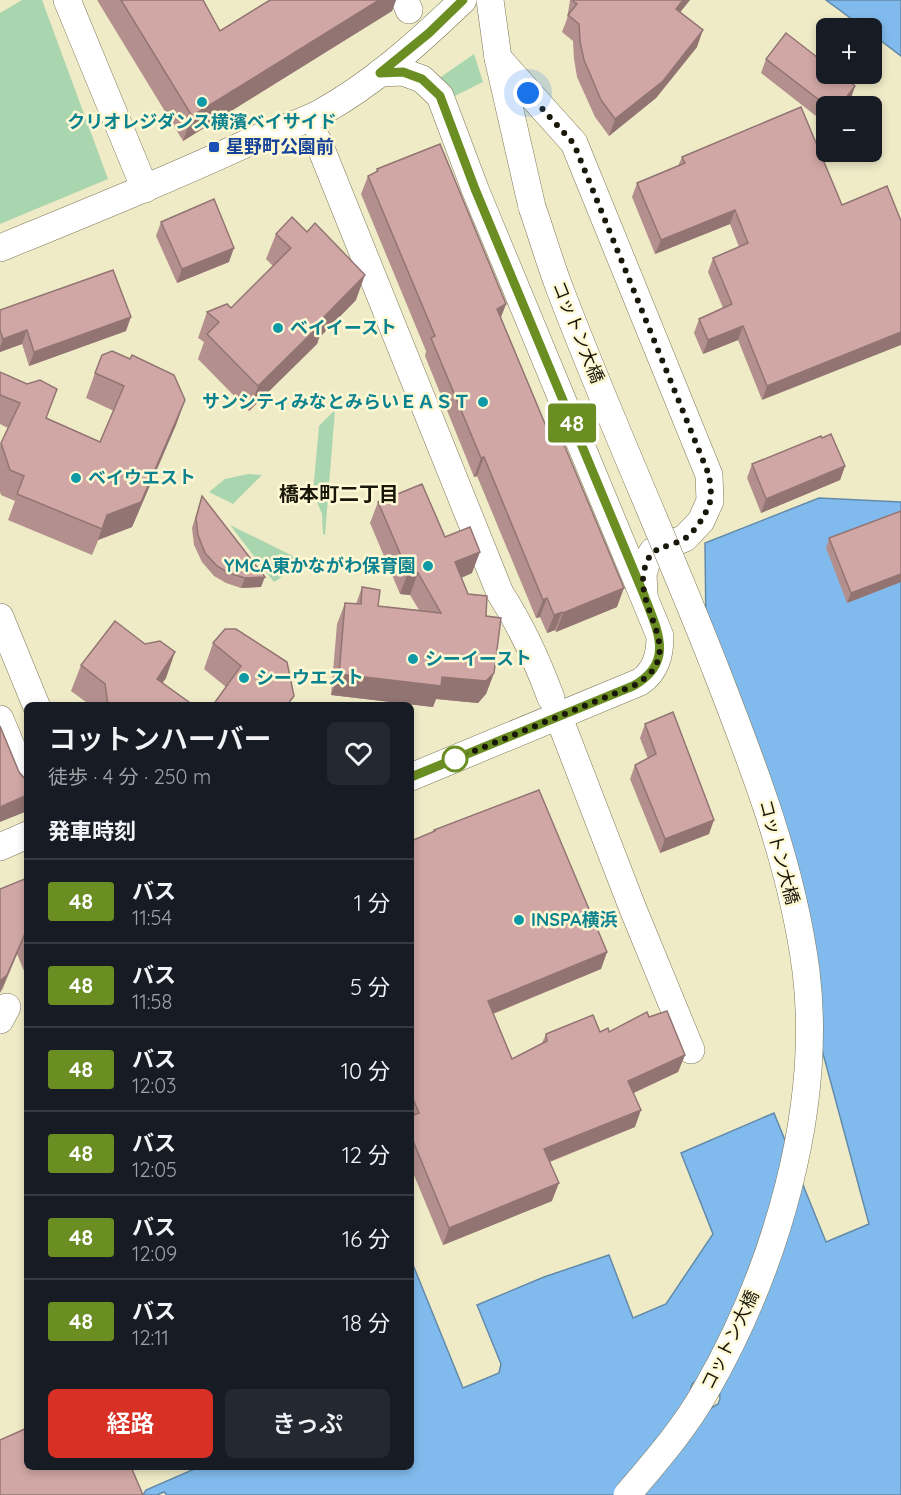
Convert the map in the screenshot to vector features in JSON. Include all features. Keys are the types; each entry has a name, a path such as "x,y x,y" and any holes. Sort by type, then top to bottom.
{"street":[{"path":"67,0 145,189"},
{"path":"0,248 145,189 279,128 319,114 380,73 429,33 463,0"},
{"name":"コットン大橋","path":"490,0 498,58 532,207 561,291 700,629 753,766 781,851 800,933 806,975 809,1036 806,1092 795,1155 779,1224 753,1296 730,1347 705,1393 663,1453 627,1495"},
{"path":"498,58 574,144 709,475 710,501 701,521 685,538 653,551 646,561 643,574 644,595"},
{"path":"380,73 403,72 422,79 440,96 475,189 660,636 657,662 643,680 414,776"},
{"path":"318,141 500,593 520,624 534,652 551,698"},
{"path":"616,529 653,551"},
{"path":"0,617 35,702"},
{"path":"0,719 24,777"},
{"path":"563,728 633,909 692,1050"},
{"path":"0,847 24,836"}],"green space":[{"path":"22,0 42,0 108,179 0,224 0,13"},
{"path":"474,54 483,82 451,98 438,79"},
{"path":"335,410 325,535 323,534 322,514 313,492 319,426"},
{"path":"248,474 262,475 233,504 209,492 225,479"},
{"path":"230,525 299,559 288,573 274,582"}],"water":[{"path":"826,0 901,0 901,56 882,42 882,18 850,18"},
{"path":"819,498 901,502 901,1495 167,1495 164,1492 157,1495 143,1495 146,1490 192,1470 414,1470 414,1267 463,1388 499,1373 501,1364 477,1305 544,1277 609,1255 633,1318 666,1304 713,1234 681,1153 774,1113 826,1242 869,1224 749,779 706,630 705,543","holes":["696,1381 719,1386 718,1404 708,1410 689,1396 692,1384"]}],"building":[{"name":"クリオレジダンス横濱ベイサイド","path":"121,0 203,0 220,31 270,0 379,0 192,116"},
{"path":"573,0 683,0 676,9 703,30 663,81 615,119 601,100 584,60 579,24 568,15 577,4"},
{"path":"786,33 816,56 816,84 852,84 855,86 847,96 816,98 766,59"},
{"path":"801,107 816,143 816,162 824,162 842,205 887,186 901,221 901,332 767,386 743,326 708,340 699,319 732,304 713,258 748,243 735,210 661,240 637,183 685,163 682,157"},
{"name":"サンシティみなとみらいＥＡＳＴ","path":"440,144 506,304 497,309 548,431 558,430 624,588 563,613 554,615 547,598 543,600 484,457 481,458 431,338 435,336 368,176 378,171 377,169"},
{"path":"214,199 234,248 182,269 161,222"},
{"name":"ベイイースト","path":"292,217 307,232 315,223 365,275 324,317 326,319 258,386 207,334 219,322 207,312 227,304 231,308 291,248 276,234"},
{"path":"113,270 131,317 34,352 27,330 3,339 0,330 0,310"},
{"name":"ベイウエスト","path":"112,351 130,359 132,355 174,375 185,400 141,502 107,515 102,529 17,494 24,476 10,470 1,443 20,403 0,395 0,372 27,384 40,380 57,389 46,418 100,442 124,386 95,373 102,355"},
{"path":"831,434 845,466 766,499 752,464"},
{"path":"422,484 445,537 470,527 480,552 455,562 468,594 487,596 486,616 501,618 494,673 486,681 442,677 441,686 339,674 345,603 361,604 362,587 380,590 378,606 441,613 418,573 408,572 378,502"},
{"path":"202,496 265,577 245,578 229,573 217,566 205,553 198,535 196,518"},
{"path":"901,511 901,574 851,593 829,538"},
{"path":"115,621 145,644 160,641 175,652 157,679 189,702 108,702 105,684 81,665"},
{"path":"225,629 236,629 287,662 294,696 289,702 215,702 241,666 213,643"},
{"path":"673,712 714,820 665,839 635,765 656,754 645,724"},
{"path":"0,726 19,772 24,778 24,796 0,807"},
{"path":"539,790 607,952 488,1001 512,1059 547,1041 546,1034 593,1015 600,1032 608,1028 609,1032 647,1012 649,1017 667,1011 685,1055 628,1081 641,1110 544,1149 559,1183 449,1228 414,1143 414,1115 419,1113 414,1101 414,840"},
{"path":"24,879 24,936 7,975 0,981 0,889"},
{"path":"24,1429 24,1470 132,1470 143,1495 0,1495 0,1440"}],"bus line":[{"name":"48","path":"414,776 633,686 651,671 657,662 660,650 660,636 644,595 475,189 440,96 422,79 403,72 380,73 429,33 463,0"}],"place":[{"name":"クリオレジダンス横濱ベイサイド","path":"202,102"},
{"name":"星野町公園前","path":"214,147"},
{"name":"ベイイースト","path":"278,328"},
{"name":"サンシティみなとみらいＥＡＳＴ","path":"483,402"},
{"name":"ベイウエスト","path":"76,478"},
{"name":"YMCA東かながわ保育園","path":"428,566"},
{"name":"シーイースト","path":"413,659"},
{"name":"シーウエスト","path":"244,678"},
{"name":"INSPA横浜","path":"519,920"}],"district":[{"name":"橋本町二丁目","path":"339,494"}],"route":[{"path":"455,759 633,686 648,676 657,662 660,636 644,595 643,574 646,561 653,551 685,538 701,521 710,501 709,475 574,144 528,93"}]}
